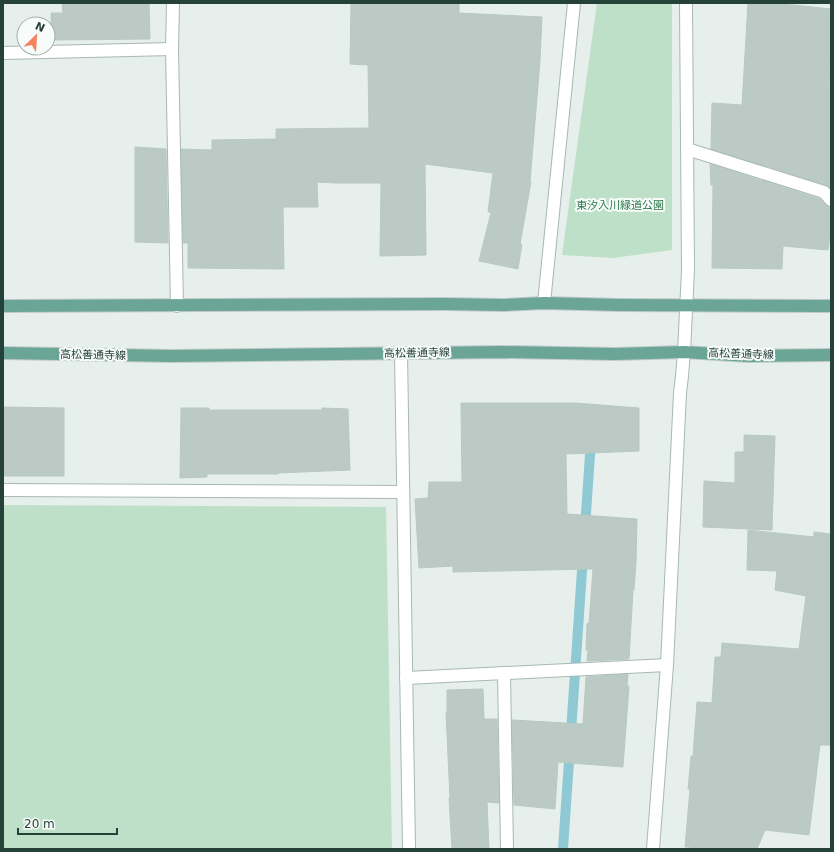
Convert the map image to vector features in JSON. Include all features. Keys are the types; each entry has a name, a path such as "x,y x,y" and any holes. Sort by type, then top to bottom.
{"main road":[{"path":"3,306 504,305 544,303 620,305 831,306"},
{"name":"高松善通寺線","path":"3,353 172,356 502,352 615,354 684,352 749,356 831,355"}],"street":[{"path":"173,3 172,49 177,306"},
{"path":"544,303 574,3"},
{"path":"653,849 667,665 680,393 684,352 688,264 686,3"},
{"path":"3,53 172,49"},
{"path":"687,149 824,192 831,200"},
{"path":"402,353 409,849"},
{"path":"3,490 404,492"},
{"path":"406,678 667,665"},
{"path":"504,673 507,849"}],"green space":[{"name":"東汐入川緑道公園","path":"597,3 672,3 672,250 613,258 562,255"},
{"path":"3,505 386,507 392,849 3,849"}],"building":[{"path":"62,3 149,3 150,39 56,40 56,16 51,16 51,13 63,13"},
{"path":"351,3 459,3 459,13 542,17 531,182 520,244 522,244 518,269 479,261 491,212 488,212 493,173 425,164 426,255 380,256 381,183 317,182 318,207 283,207 284,269 188,268 188,243 183,243 181,149 212,150 212,140 276,139 276,129 369,128 368,65 350,64"},
{"path":"748,3 794,5 831,9 829,87 831,87 831,189 826,185 711,149 712,103 742,105"},
{"path":"135,147 166,149 168,243 135,242"},
{"path":"710,164 820,199 826,205 831,207 831,228 828,250 783,246 782,269 712,268 713,185 711,185"},
{"path":"461,403 575,403 639,408 639,451 566,454 567,514 637,519 636,562 629,659 587,661 587,623 589,624 593,569 453,572 453,566 419,568 415,499 428,498 429,482 462,482"},
{"path":"3,407 64,408 64,476 3,476"},
{"path":"181,408 209,408 209,410 348,409 350,470 278,474 207,474 207,477 180,478"},
{"path":"744,435 775,436 772,530 703,527 704,481 735,483 735,452 744,452"},
{"path":"748,530 814,537 814,532 831,534 831,745 820,745 809,835 765,830 757,849 685,847 690,789 688,789 691,756 693,756 697,702 712,703 715,657 721,657 722,643 799,649 806,596 775,590 777,571 747,570"},
{"path":"628,674 627,686 629,686 623,767 558,762 555,809 514,805 512,720 583,724 586,677"},
{"path":"483,689 484,719 497,719 499,803 487,802 489,849 452,849 446,713 447,690"}],"waterway":[{"path":"585,528 591,440"},
{"path":"563,849 583,556"}]}
